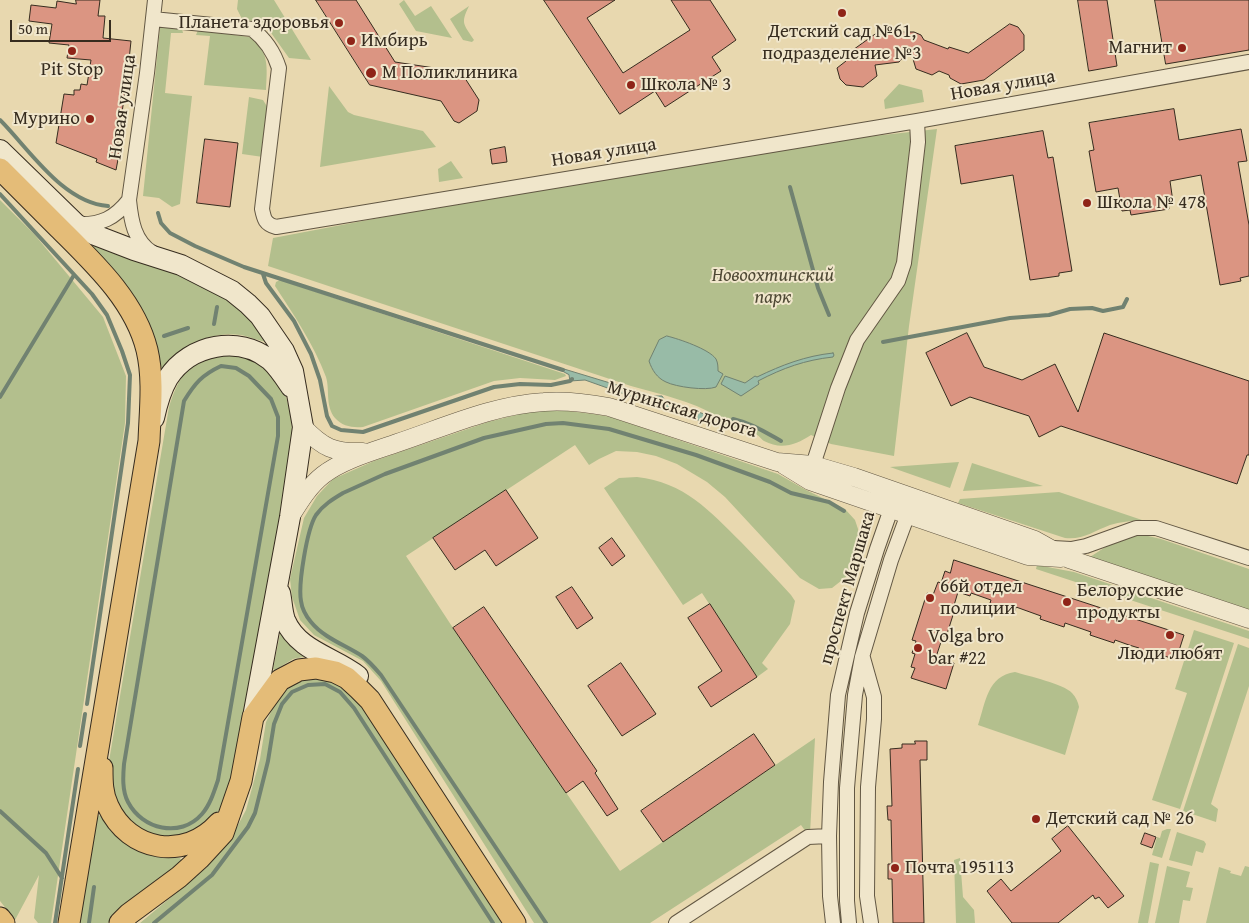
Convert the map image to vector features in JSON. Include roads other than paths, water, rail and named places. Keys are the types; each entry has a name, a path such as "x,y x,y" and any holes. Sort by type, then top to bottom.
{"main road":[{"path":"0,150 76,224 95,235 206,277 232,291 248,304 270,330 284,351 293,371 299,399 303,427 290,517 241,781 234,806 223,833 200,858 120,923"},
{"path":"0,169 84,253 113,286 132,313 140,328 147,350 151,379 149,441"},
{"path":"69,923 149,441 158,400 168,377 181,363 200,351 217,346 235,345 254,350 271,361 299,399"},
{"path":"278,584 285,620 296,637 314,651 350,669 365,682 382,704 525,923"},
{"path":"252,717 280,680 299,670 316,668 335,672 347,678 370,700 515,923"},
{"path":"100,736 103,789 107,805 116,821 128,834 146,843 165,848 187,845 210,834 234,806"},
{"path":"0,918 4,923"}],"street":[{"name":"Новая улица","path":"155,0 129,200 131,219 135,232 147,249 160,258"},
{"name":"Новая улица","path":"153,19 252,29 260,35 275,55 279,68 262,209 264,220 268,225 276,227 917,121 1249,62"},
{"path":"813,465 838,388 857,340 898,280 904,263 918,142 917,121"},
{"path":"76,224 95,224 109,219 129,200"},
{"name":"Муринская дорога","path":"290,517 304,496 325,474 371,452 497,410 521,404 563,401 609,407 777,462 810,481 1028,556 1069,559"},
{"name":"Муринская дорога","path":"303,427 325,447 339,452 371,452"},
{"name":"Муринская дорога","path":"777,462 813,465 854,477 1034,540 1069,559 1249,619"},
{"name":"проспект Маршака","path":"833,923 830,896 829,836 838,695 857,612 891,508 905,495"},
{"name":"проспект Маршака","path":"849,923 847,901 847,788 855,695 862,657 891,560 908,514 905,495"},
{"path":"1049,548 1071,550 1136,528 1156,528 1249,558"},
{"path":"862,657 874,696 874,719 868,787 867,896 871,923"},
{"path":"676,923 808,837 829,836"}],"waterway":[{"path":"0,120 48,173 62,185 92,203 108,206"},
{"path":"790,187 818,288 829,315"},
{"path":"0,194 92,294 107,315 130,375 128,423 87,704"},
{"path":"158,213 161,223 170,233 244,267 563,370"},
{"path":"263,274 266,283 294,321 311,354 320,380 327,416 332,426 341,430 363,432 494,387 520,384 551,385 572,379"},
{"path":"0,397 74,275"},
{"path":"883,342 1010,318 1049,315 1070,309 1092,308 1103,311 1123,307 1127,299"},
{"path":"214,324 217,307"},
{"path":"164,336 188,328"},
{"path":"221,366 236,368 249,376 271,399 278,417 278,436 218,780 207,807 193,822 173,828 162,828 142,819 128,802 124,788 124,764 184,401 200,380 221,366"},
{"path":"733,419 752,425 781,441"},
{"path":"546,923 381,675 362,656 322,633 306,615 302,607 300,593 302,570 309,532 316,515 325,505 343,493 385,474 484,438 546,424 563,423 609,429 696,455 770,482 791,493 829,502 844,511"},
{"path":"154,923 212,875 248,827 255,813 268,761 274,724 282,704 292,692 308,685 325,684 340,692 354,708 493,923"},
{"path":"80,746 85,714"},
{"path":"55,923 78,769"},
{"path":"0,811 46,853 62,878"},
{"path":"89,923 94,887"}],"place":[{"name":"Детский сад №61, подразделение №3","path":"842,13"},
{"name":"Планета здоровья","path":"339,23"},
{"name":"Имбирь","path":"351,41"},
{"name":"Магнит","path":"1182,48"},
{"name":"Pit Stop","path":"72,51"},
{"name":"М Поликлиника","path":"371,73"},
{"name":"Школа № 3","path":"631,85"},
{"name":"Мурино","path":"90,119"},
{"name":"Школа № 478","path":"1087,203"},
{"name":"66й отдел полиции","path":"930,598"},
{"name":"Белорусские продукты","path":"1067,602"},
{"name":"Люди любят","path":"1170,635"},
{"name":"Volga bro bar #22","path":"918,648"},
{"name":"Детский сад № 26","path":"1036,819"},
{"name":"Почта 195113","path":"895,868"}],"park label":[{"name":"Новоохтинский парк","path":"773,287"}]}
